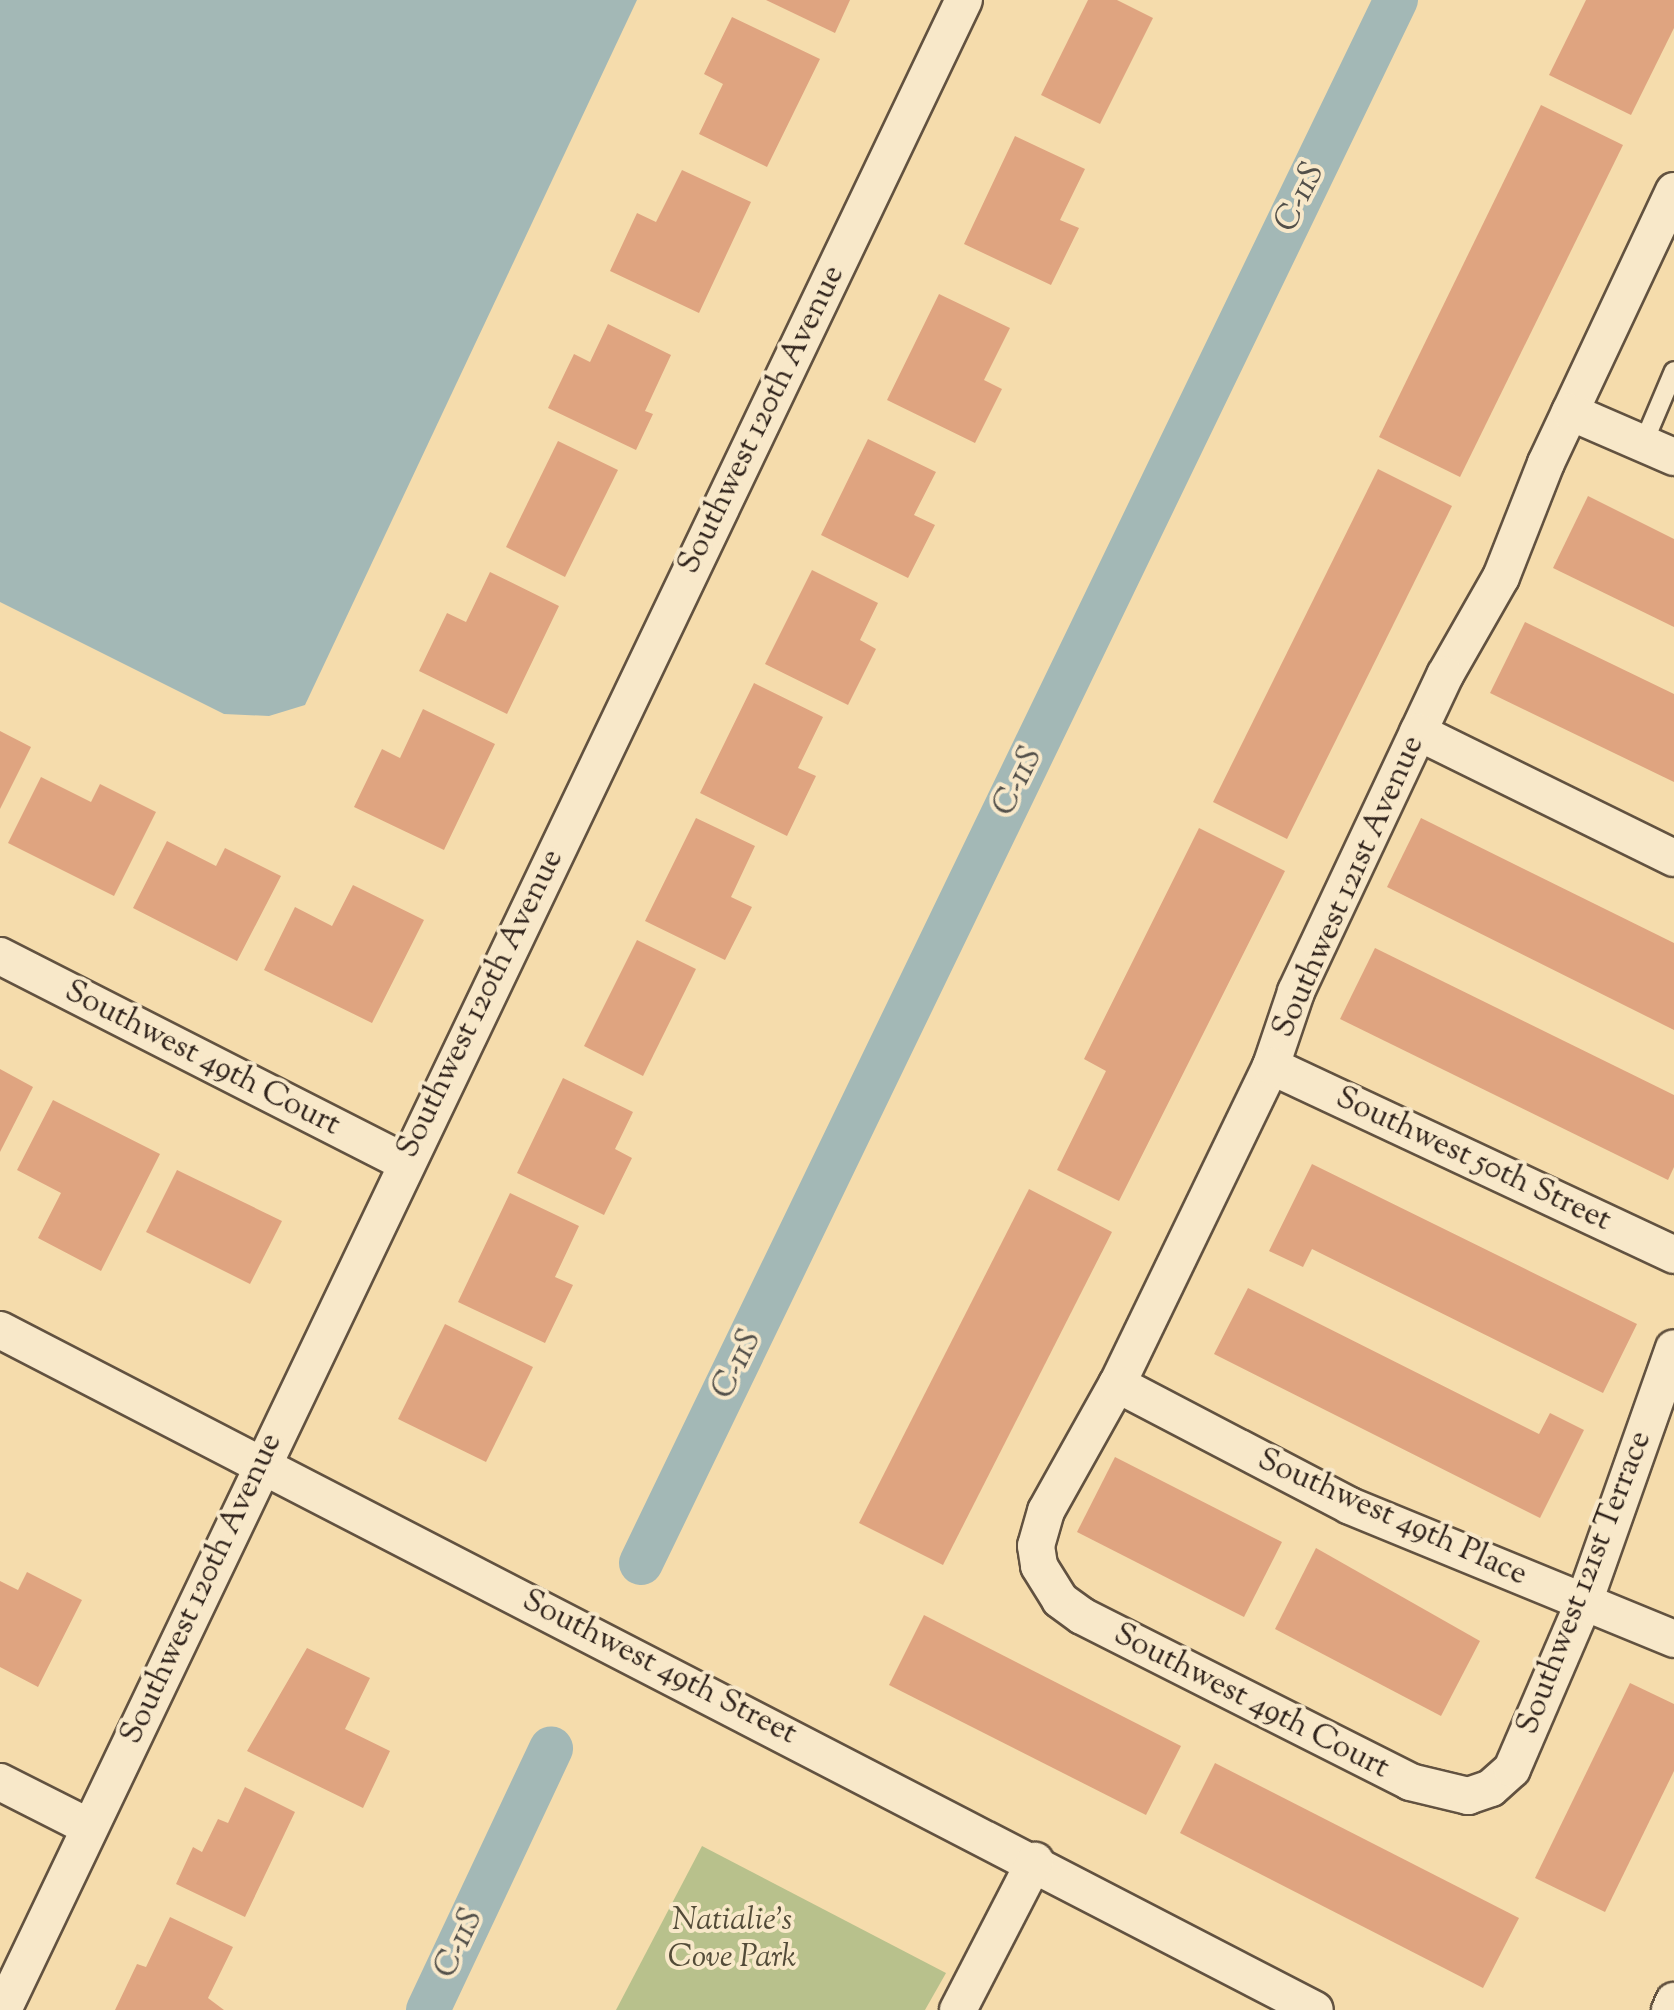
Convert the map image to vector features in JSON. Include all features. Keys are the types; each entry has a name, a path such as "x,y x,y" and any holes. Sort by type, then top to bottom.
{"street":[{"name":"Southwest 120th Avenue","path":"3,2010 261,1463 964,0"},
{"name":"Southwest 121st Avenue","path":"1046,1582 1038,1532 1117,1384 1271,1066 1296,992 1418,732 1501,577 1570,412 1674,191"},
{"path":"1570,412 1658,450"},
{"path":"1418,732 1674,858"},
{"name":"Southwest 49th Court","path":"0,956 405,1162"},
{"name":"Southwest 50th Street","path":"1271,1066 1674,1255"},
{"name":"Southwest 49th Street","path":"0,1330 1035,1861 1315,2010"},
{"name":"Southwest 121st Terrace","path":"1468,1796 1491,1788 1512,1769 1584,1602 1674,1348"},
{"name":"Southwest 49th Place","path":"1117,1384 1350,1506 1674,1639"},
{"name":"Southwest 49th Court","path":"1046,1582 1060,1600 1111,1631 1410,1782 1468,1796"},
{"path":"0,1782 89,1827"},
{"path":"958,2010 1035,1861"},
{"path":"1670,2010 1674,2001"}],"lane":[{"path":"1658,450 1674,371"}],"green space":[{"name":"Natialie's Cove Park","path":"702,1846 946,1973 925,2010 616,2010"}],"shaded area":[{"path":"0,0 637,0 305,705 269,716 224,714 0,602"}],"building":[{"path":"766,0 850,0 835,33"},
{"path":"1088,0 1117,0 1153,18 1100,124 1041,95"},
{"path":"1586,0 1674,0 1674,28 1631,115 1549,75"},
{"path":"732,17 820,59 767,167 699,134 723,84 704,74"},
{"path":"1541,105 1623,145 1460,477 1379,437"},
{"path":"1015,136 1085,169 1060,220 1079,228 1051,285 964,244"},
{"path":"682,170 751,202 699,313 610,271 637,213 656,222"},
{"path":"939,294 1010,328 984,380 1002,389 975,443 887,400"},
{"path":"608,324 671,355 645,411 653,414 636,450 548,408 574,354 590,362"},
{"path":"868,439 936,472 914,515 935,525 908,578 821,535"},
{"path":"558,441 618,470 565,577 506,547"},
{"path":"1378,469 1452,506 1287,839 1213,802"},
{"path":"1588,496 1674,539 1674,627 1553,568"},
{"path":"812,570 878,603 860,640 876,649 848,705 765,664"},
{"path":"490,572 559,606 507,714 419,671 447,613 466,622"},
{"path":"1525,622 1674,694 1674,782 1490,693"},
{"path":"754,683 823,717 798,768 816,776 787,836 700,793"},
{"path":"423,709 495,744 444,850 354,807 382,749 400,758"},
{"path":"0,731 31,747 0,809"},
{"path":"41,777 91,802 100,784 156,812 114,896 8,843"},
{"path":"696,818 755,846 731,897 752,907 725,960 645,921"},
{"path":"1421,818 1674,943 1674,1030 1387,887"},
{"path":"1199,828 1285,871 1119,1201 1057,1170 1106,1071 1084,1059"},
{"path":"167,841 216,866 225,848 281,876 237,961 133,908"},
{"path":"353,885 424,920 372,1023 264,970 295,907 332,926"},
{"path":"637,940 696,969 643,1076 584,1046"},
{"path":"1375,948 1674,1095 1674,1167 1668,1180 1340,1019"},
{"path":"0,1069 33,1087 0,1152"},
{"path":"563,1078 633,1112 615,1149 632,1158 604,1215 517,1173"},
{"path":"53,1100 160,1154 101,1271 38,1238 61,1193 17,1170"},
{"path":"1312,1164 1637,1324 1603,1393 1312,1249 1303,1267 1269,1251"},
{"path":"177,1170 282,1221 250,1284 146,1232"},
{"path":"1029,1189 1112,1232 943,1565 859,1523"},
{"path":"510,1193 579,1226 555,1277 573,1285 545,1343 458,1302"},
{"path":"1248,1288 1539,1434 1550,1413 1584,1430 1540,1518 1214,1354"},
{"path":"445,1324 533,1367 486,1462 398,1419"},
{"path":"1115,1457 1282,1542 1244,1617 1077,1532"},
{"path":"1316,1548 1480,1641 1441,1716 1275,1629"},
{"path":"27,1572 82,1600 38,1687 0,1667 0,1581 18,1590"},
{"path":"924,1615 1181,1746 1146,1815 889,1685"},
{"path":"307,1648 370,1678 345,1729 390,1751 363,1808 247,1751"},
{"path":"1630,1683 1674,1704 1674,1771 1605,1912 1535,1878"},
{"path":"1215,1763 1519,1918 1483,1988 1180,1833"},
{"path":"245,1787 295,1812 245,1917 176,1884 193,1847 202,1852 218,1819 228,1823"},
{"path":"170,1917 233,1947 208,1998 224,2010 115,2010 137,1964 146,1967"}],"waterway":[{"name":"C-11S","path":"641,1563 1396,0"},
{"name":"C-11S","path":"428,2010 551,1749"}]}
